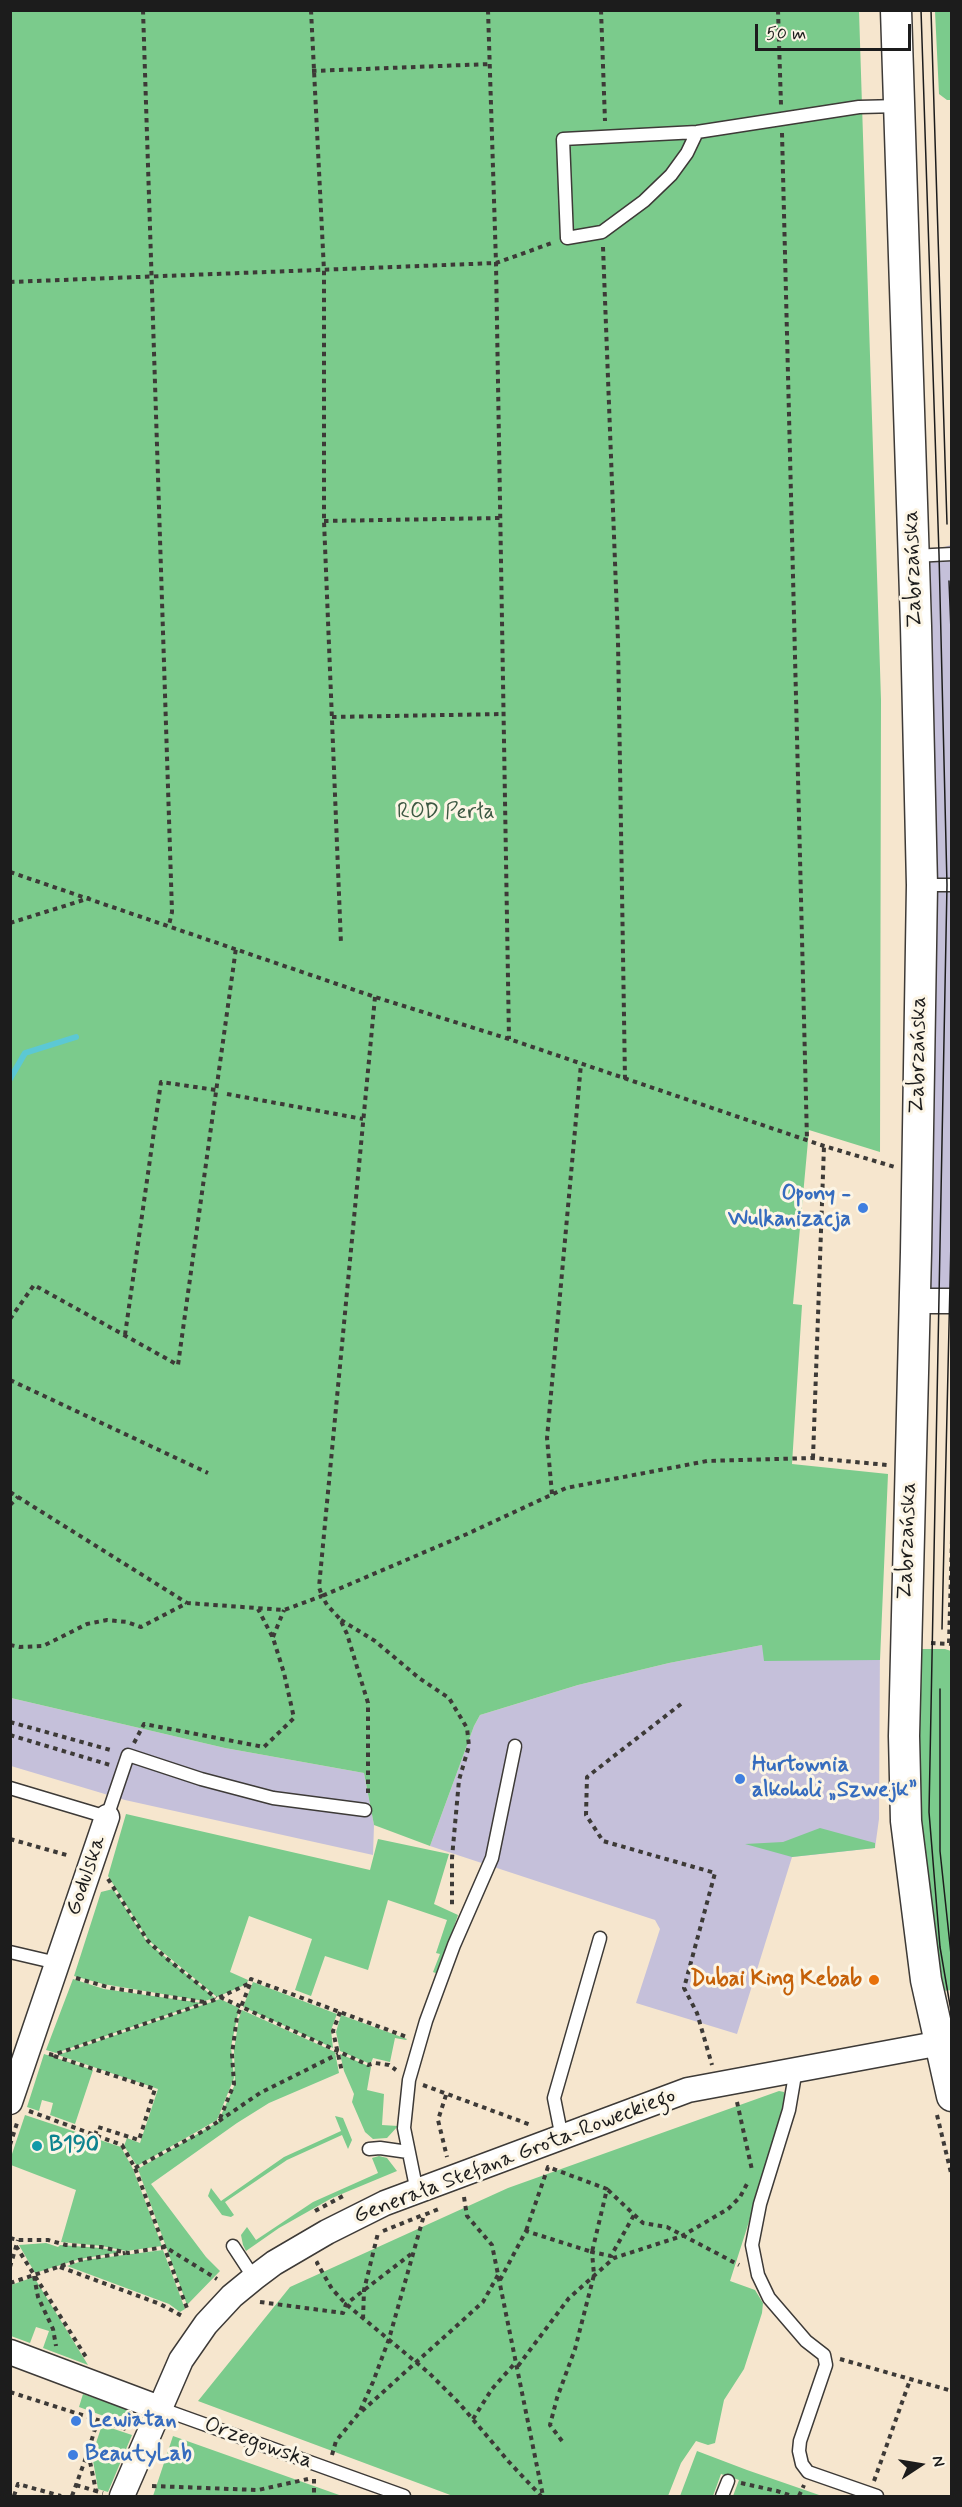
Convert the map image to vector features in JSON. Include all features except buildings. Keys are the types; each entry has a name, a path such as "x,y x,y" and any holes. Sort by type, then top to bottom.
{"street":[{"name":"Zabrzańska","path":"896,10 922,885 904,1736 906,1821 920,1937 945,2043 944,2104"},
{"path":"914,1301 951,1301"},
{"name":"Godulska","path":"14,2106 86,1857 107,1817"},
{"name":"Generała Stefana Grota-Roweckiego","path":"116,2496 181,2360 206,2324 232,2296 260,2291 274,2263 327,2232 360,2215 417,2192 459,2188 562,2138 688,2090 716,2083 945,2043"},
{"name":"Orzegowska","path":"10,2352 159,2408"}],"lane":[{"path":"697,132 687,153 671,175 644,201 602,232 567,238 563,138 697,132 860,107 899,106"},
{"path":"914,556 951,554"},
{"path":"922,885 951,885"},
{"path":"417,2192 408,2152 404,2117 409,2080 426,2021 454,1945 492,1858 515,1746"},
{"path":"107,1817 128,1755 201,1779 273,1798 365,1810"},
{"name":"Godulska","path":"10,1788 107,1817"},
{"path":"562,2138 554,2098 600,1938"},
{"path":"10,1952 56,1967"},
{"path":"796,2069 789,2110 760,2204 752,2245 758,2275 770,2298 806,2341 824,2355 826,2365 800,2441 801,2464 808,2472 874,2495"},
{"path":"369,2149 380,2148 408,2152"},
{"path":"233,2246 260,2291"},
{"name":"Orzegowska","path":"159,2408 404,2496"},
{"path":"722,2496 728,2481"}],"path":[{"path":"143,10 172,912 169,925"},
{"path":"311,10 312,70 324,271 324,521 341,944"},
{"path":"488,10 491,64 509,1039"},
{"path":"601,10 605,136"},
{"path":"778,10 807,1140"},
{"path":"312,70 491,64"},
{"path":"602,232 618,641 625,1078"},
{"path":"10,282 495,263 567,238"},
{"path":"324,521 500,518"},
{"path":"333,717 504,714"},
{"path":"10,872 375,997 509,1039 824,1146 872,1161 916,1171"},
{"path":"10,923 90,898"},
{"path":"10,1319 34,1285 178,1365 236,948"},
{"path":"365,1810 369,1790 368,1702 347,1634 340,1619 322,1596 319,1587 375,997"},
{"path":"552,1494 547,1438 581,1064"},
{"path":"124,1335 161,1082 216,1090"},
{"path":"227,1094 363,1119"},
{"path":"813,1458 824,1146"},
{"path":"10,1380 208,1473"},
{"path":"10,1492 187,1602 284,1610 467,1534 566,1488 707,1461 813,1458 910,1466"},
{"path":"10,1504 18,1497"},
{"path":"951,1539 949,1637 949,1644 951,1644"},
{"path":"10,1645 43,1646 87,1624 107,1620 127,1622 141,1627 187,1602"},
{"path":"10,1722 128,1755 144,1724 264,1747 294,1718 273,1638 258,1609"},
{"path":"273,1638 284,1610"},
{"path":"340,1619 375,1641 448,1698 466,1728 469,1746 458,1787 452,1858 454,1945"},
{"path":"681,1704 587,1777 586,1815 603,1841 715,1873 684,1988 698,2013 716,2083"},
{"path":"10,1735 113,1766"},
{"path":"10,1839 86,1857 148,1941 165,1958 218,1998 368,2065 375,2063 389,2065"},
{"path":"56,1967 111,1988 206,2002"},
{"path":"219,2121 234,2084 232,2054 237,2018 251,1979 401,2034 408,2039 409,2044"},
{"path":"53,2055 218,1998 250,1983"},
{"path":"340,2012 333,2031 342,2072"},
{"path":"135,2168 205,2130 260,2093 337,2052"},
{"path":"45,2053 156,2089 139,2140 98,2127 96,2135"},
{"path":"446,2095 438,2120 467,2216 492,2245 542,2496"},
{"path":"526,2231 612,2257 682,2236 728,2209 740,2197 753,2174 736,2098"},
{"path":"944,2104 951,2177"},
{"path":"10,2145 14,2106 122,2145 135,2168 188,2312"},
{"path":"500,2281 526,2231 548,2167 607,2189 643,2223 667,2227 758,2275"},
{"path":"459,2188 475,2194"},
{"path":"454,2202 459,2188"},
{"path":"562,2441 550,2426 556,2398 575,2349 594,2275 592,2252 607,2189"},
{"path":"368,2238 445,2206"},
{"path":"359,2413 388,2339 424,2215"},
{"path":"473,2419 492,2389 517,2364 569,2298 612,2257 634,2215"},
{"path":"363,2319 364,2290 378,2233"},
{"path":"10,2238 48,2240 66,2245 101,2247 128,2253"},
{"path":"10,2267 18,2240"},
{"path":"16,2246 87,2359"},
{"path":"10,2283 86,2259 165,2247 217,2279"},
{"path":"252,2308 260,2291 343,2313 346,2304 412,2253"},
{"path":"308,2269 327,2258"},
{"path":"317,2263 332,2289 346,2304 417,2363 459,2403 542,2496"},
{"path":"60,2267 160,2304 184,2317"},
{"path":"333,2452 336,2441 359,2413 483,2302 498,2275"},
{"path":"35,2276 38,2297 53,2329 58,2349"},
{"path":"824,2355 951,2391"},
{"path":"874,2495 910,2380"},
{"path":"10,2391 135,2432"},
{"path":"72,2496 98,2419"},
{"path":"88,2451 96,2491"},
{"path":"303,2474 324,2482"},
{"path":"148,2496 156,2475"},
{"path":"152,2486 258,2490 314,2478"},
{"path":"314,2478 314,2496"},
{"path":"728,2481 771,2489 792,2496"},
{"path":"14,2496 18,2484 61,2496"},
{"path":"76,2485 116,2496"}],"shaded area":[{"path":"951,545 951,1301 914,1301 914,556"},
{"path":"880,1642 879,1819 875,1848 792,1857 737,2034 636,2003 660,1929 655,1920 430,1846 480,1715 578,1685 669,1663 762,1645"},
{"path":"11,1698 225,1748 364,1773 374,1825 373,1855 125,1800 11,1766"}],"green space":[{"name":"ROD Perła","path":"11,11 859,11 881,700 880,1152 809,1130 793,1304 802,1305 792,1464 888,1474 880,1660 764,1661 762,1645 669,1663 578,1685 480,1715 430,1846 374,1825 364,1773 225,1748 11,1698"},
{"path":"935,11 951,11 951,100 939,94"},
{"path":"920,1649 951,1651 952,1990 942,1991 917,1797"},
{"path":"126,1814 370,1870 378,1839 449,1854 434,1904 458,1915 438,1974 433,1972 440,1954 436,1953 447,1920 388,1900 368,1970 325,1956 311,1996 295,1990 312,1939 249,1916 230,1972 248,1980 247,1984 217,1997 148,1940 108,1876"},
{"path":"820,1828 875,1843 875,1848 792,1857 745,1844 783,1842"},
{"path":"113,1889 147,1942 215,1998 204,2001 103,1984 74,1976 101,1892"},
{"path":"73,1979 104,1989 202,2003 56,2053 46,2050"},
{"path":"253,1982 337,2014 331,2030 333,2048 243,2007"},
{"path":"220,1999 239,2008 231,2047 234,2078 217,2120 137,2166 124,2146 127,2138 140,2143 158,2089 58,2055"},
{"path":"242,2010 335,2052 339,2073 269,2103 151,2184 206,2257 220,2271 187,2305 138,2169 218,2122 235,2084 234,2050"},
{"path":"341,2015 407,2039 395,2038 390,2062 373,2058 371,2063 368,2063 340,2051 336,2032"},
{"path":"44,2054 93,2070 75,2124 50,2115 53,2103 42,2100 39,2111 27,2107"},
{"path":"340,2054 371,2067 367,2090 384,2094 382,2125 398,2126 387,2138 373,2139 365,2132 352,2102 354,2094 344,2071"},
{"path":"779,2091 784,2092 787,2103 730,2281 755,2290 763,2303 762,2313 744,2369 724,2400 715,2443 708,2445 696,2441 681,2463 668,2496 453,2496 198,2401 290,2287 508,2188"},
{"path":"25,2115 121,2147 133,2169 162,2246 126,2251 61,2242 76,2190 11,2165 11,2157"},
{"path":"335,2116 343,2118 352,2140 348,2149 342,2135 287,2160 225,2202 234,2215 231,2217 222,2215 208,2196 211,2188 221,2201 284,2157 341,2131"},
{"path":"379,2156 387,2158 397,2171 332,2198 279,2228 246,2251 241,2235 247,2227 256,2240 313,2202 378,2173 372,2158"},
{"path":"46,2243 58,2247 60,2245 101,2248 121,2252 80,2259 35,2273 19,2245"},
{"path":"163,2250 185,2309 180,2312 169,2304 67,2266 85,2260"},
{"path":"34,2277 88,2365 43,2348 49,2331 36,2327 30,2343 11,2336 11,2285"},
{"path":"83,2394 126,2409 133,2419 134,2427 79,2407"},
{"path":"102,2425 132,2435 108,2492 98,2489 92,2455"},
{"path":"173,2436 342,2496 153,2496"},
{"path":"697,2451 822,2496 733,2496 739,2480 721,2474 713,2496 680,2496"}],"waterway":[{"path":"10,1079 25,1053 76,1037"}],"tram line":[{"path":"921,10 939,554 947,885 929,1812 940,1947 952,2017"},
{"path":"931,10 947,524"},
{"path":"949,581 952,656"},
{"path":"942,1629 952,1197"},
{"path":"940,1689 940,1851 952,1964"}],"place":[{"name":"Opony - Wulkanizacja","path":"863,1208"},
{"name":"Hurtownia alkoholi „Szwejk”","path":"740,1779"},
{"name":"Dubai King Kebab","path":"874,1980"},
{"name":"B190","path":"37,2146"},
{"name":"Lewiatan","path":"76,2421"},
{"name":"BeautyLab","path":"73,2455"}]}
